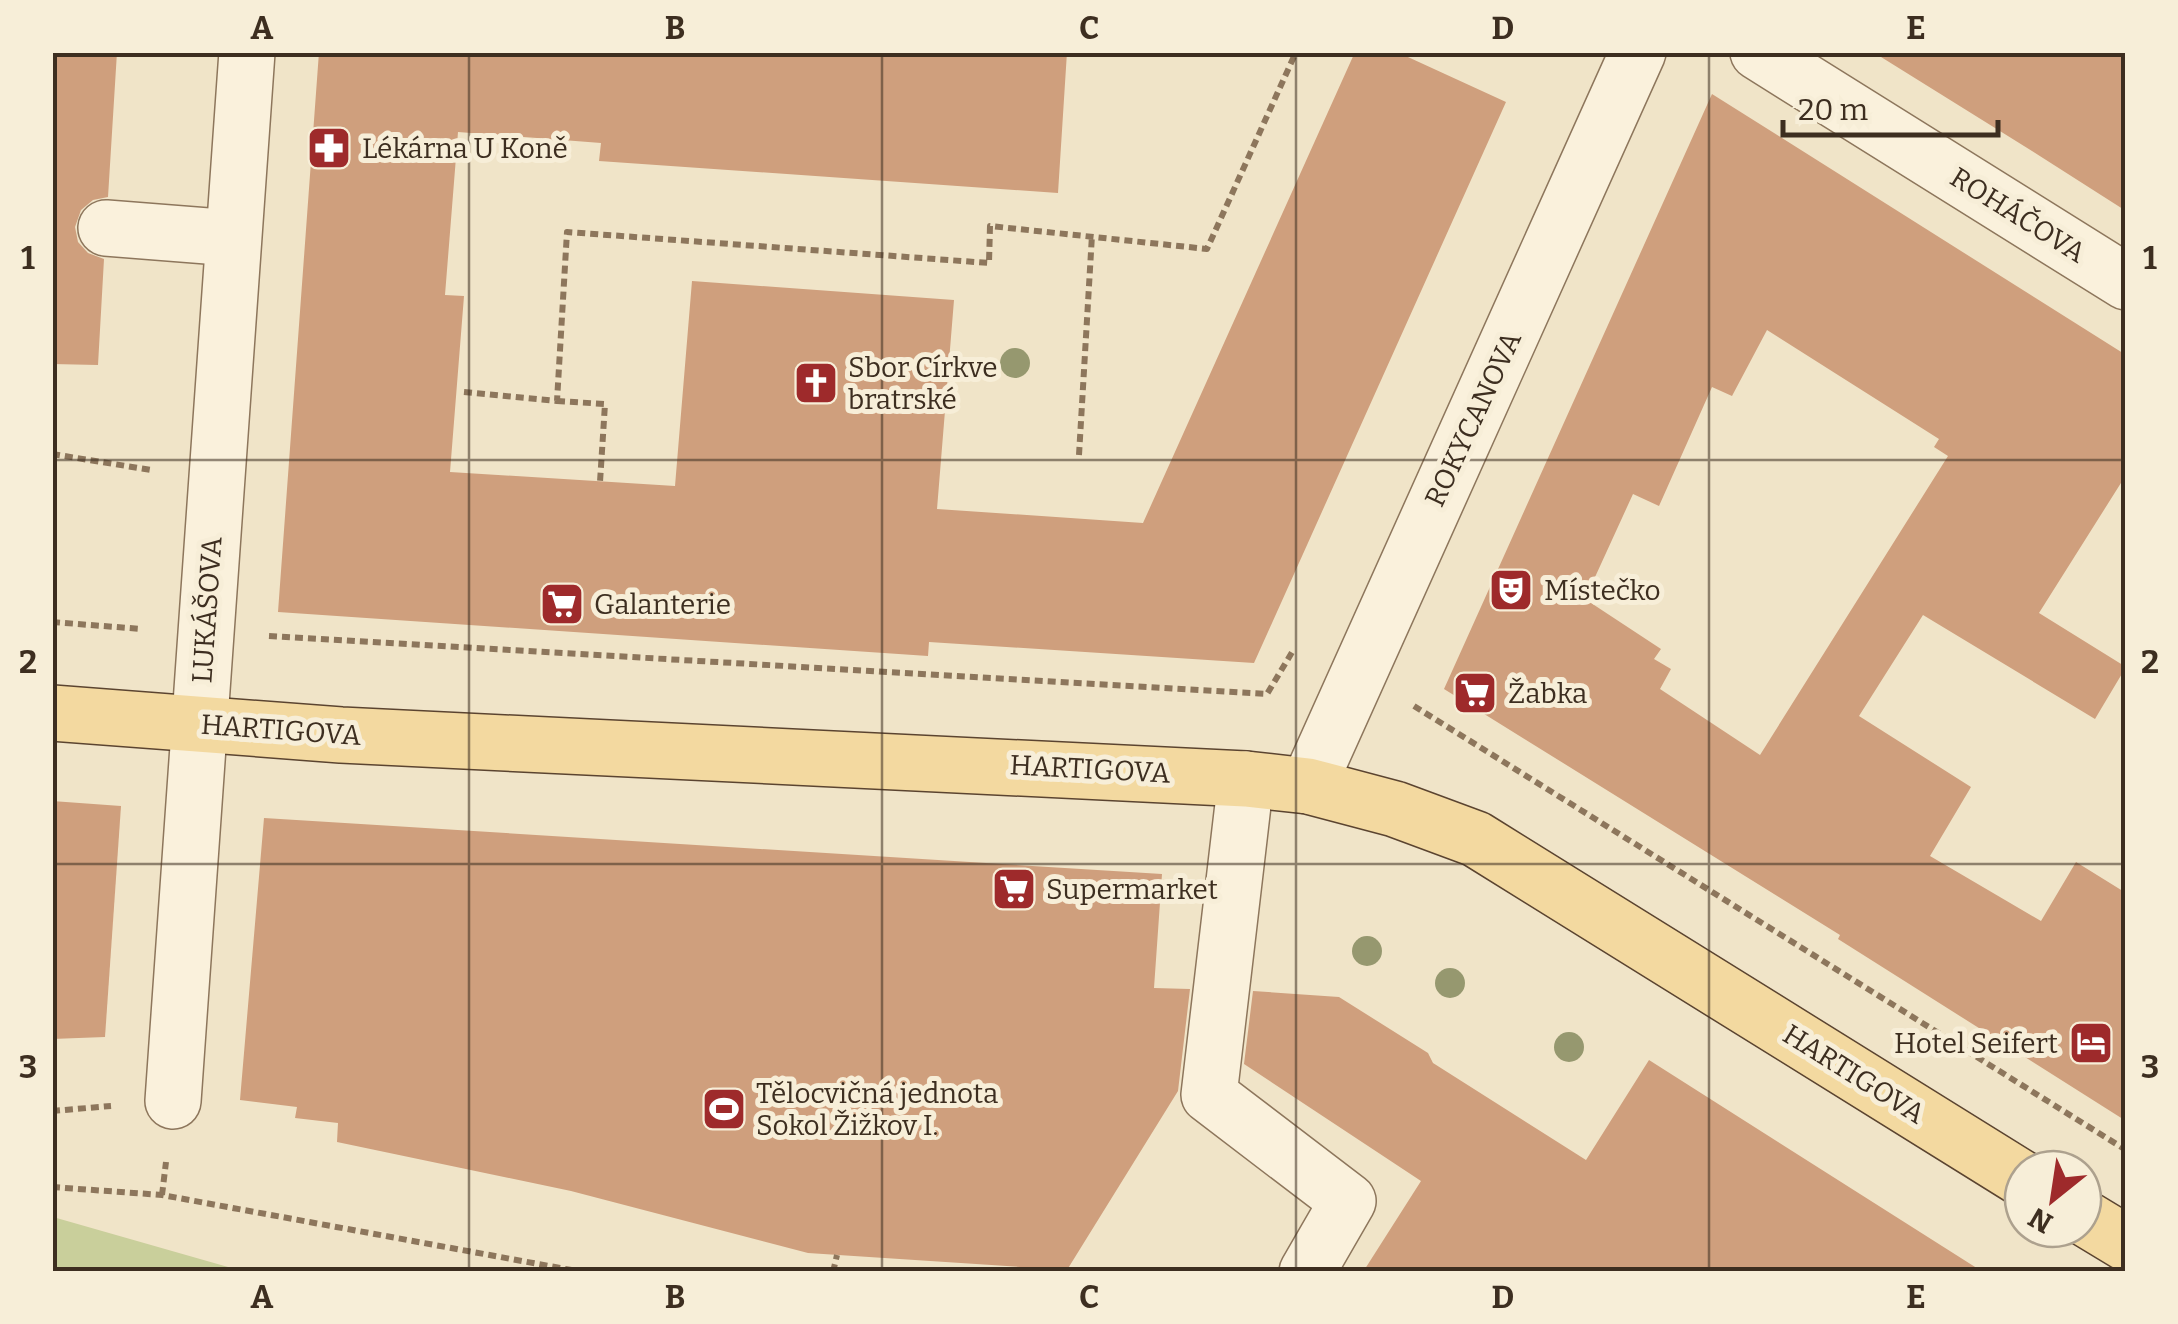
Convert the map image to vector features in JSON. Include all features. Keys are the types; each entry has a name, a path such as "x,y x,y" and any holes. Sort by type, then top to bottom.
{"main road":[{"name":"HARTIGOVA","path":"52,713 200,725 1246,779 1308,786 1396,809 1476,839 2003,1168"},
{"path":"2103,1229 2126,1243"}],"street":[{"name":"LUKÁŠOVA","path":"173,1101 247,52"},
{"name":"ROKYCANOVA","path":"1308,786 1638,52"},
{"name":"ROHÁČOVA","path":"1758,52 2126,282"},
{"path":"106,228 233,238"},
{"path":"1246,779 1209,1095 1348,1201 1307,1272"}],"path":[{"path":"557,400 567,232 989,263 990,226 1206,249 1296,52"},
{"path":"1079,455 1092,235"},
{"path":"464,392 605,404 600,482"},
{"path":"52,454 167,472"},
{"path":"52,622 1267,694 1294,648"},
{"path":"1412,705 2126,1150"},
{"path":"52,1187 162,1195 582,1272"},
{"path":"833,1272 837,1255"}],"green space":[{"path":"53,1217 242,1271 53,1271"}],"building":[{"path":"52,52 117,52 108,197 93,200 81,210 75,227 78,242 88,253 104,259 98,365 52,364"},
{"path":"319,52 1067,52 1058,193 599,161 601,143 458,132 445,295 464,296 450,472 675,486 692,281 954,300 937,509 1143,523 1355,52 1397,52 1506,102 1254,663 929,642 928,656 278,612"},
{"path":"1873,52 2126,52 2126,211 2032,151"},
{"path":"1712,94 2126,355 2126,475 2039,613 2126,667 2095,719 1923,615 1859,716 1971,787 1930,856 2041,921 2076,862 2126,893 2126,1121 1838,939 1840,935 1444,689","holes":["1767,330 1939,439 1934,447 1948,456 1760,755 1660,689 1671,669 1654,659 1661,649 1585,599 1633,494 1659,506 1712,387 1732,396"]},
{"path":"52,801 121,806 105,1037 52,1039"},
{"path":"264,818 1162,874 1154,988 1190,989 1178,1091 1067,1270 808,1253 571,1191 337,1142 338,1123 295,1118 297,1107 240,1100"},
{"path":"1253,991 1339,997 1428,1053 1433,1063 1586,1160 1649,1060 1983,1272 1363,1272 1421,1181 1244,1064"}],"place":[{"name":"Lékárna U Koně","path":"329,148"},
{"name":"Sbor Církve bratrské","path":"816,383"},
{"name":"Místečko","path":"1511,590"},
{"name":"Galanterie","path":"562,604"},
{"name":"Žabka","path":"1475,693"},
{"name":"Supermarket","path":"1014,889"},
{"name":"Hotel Seifert","path":"2091,1043"},
{"name":"Tělocvičná jednota Sokol Žižkov I.","path":"724,1109"}]}
